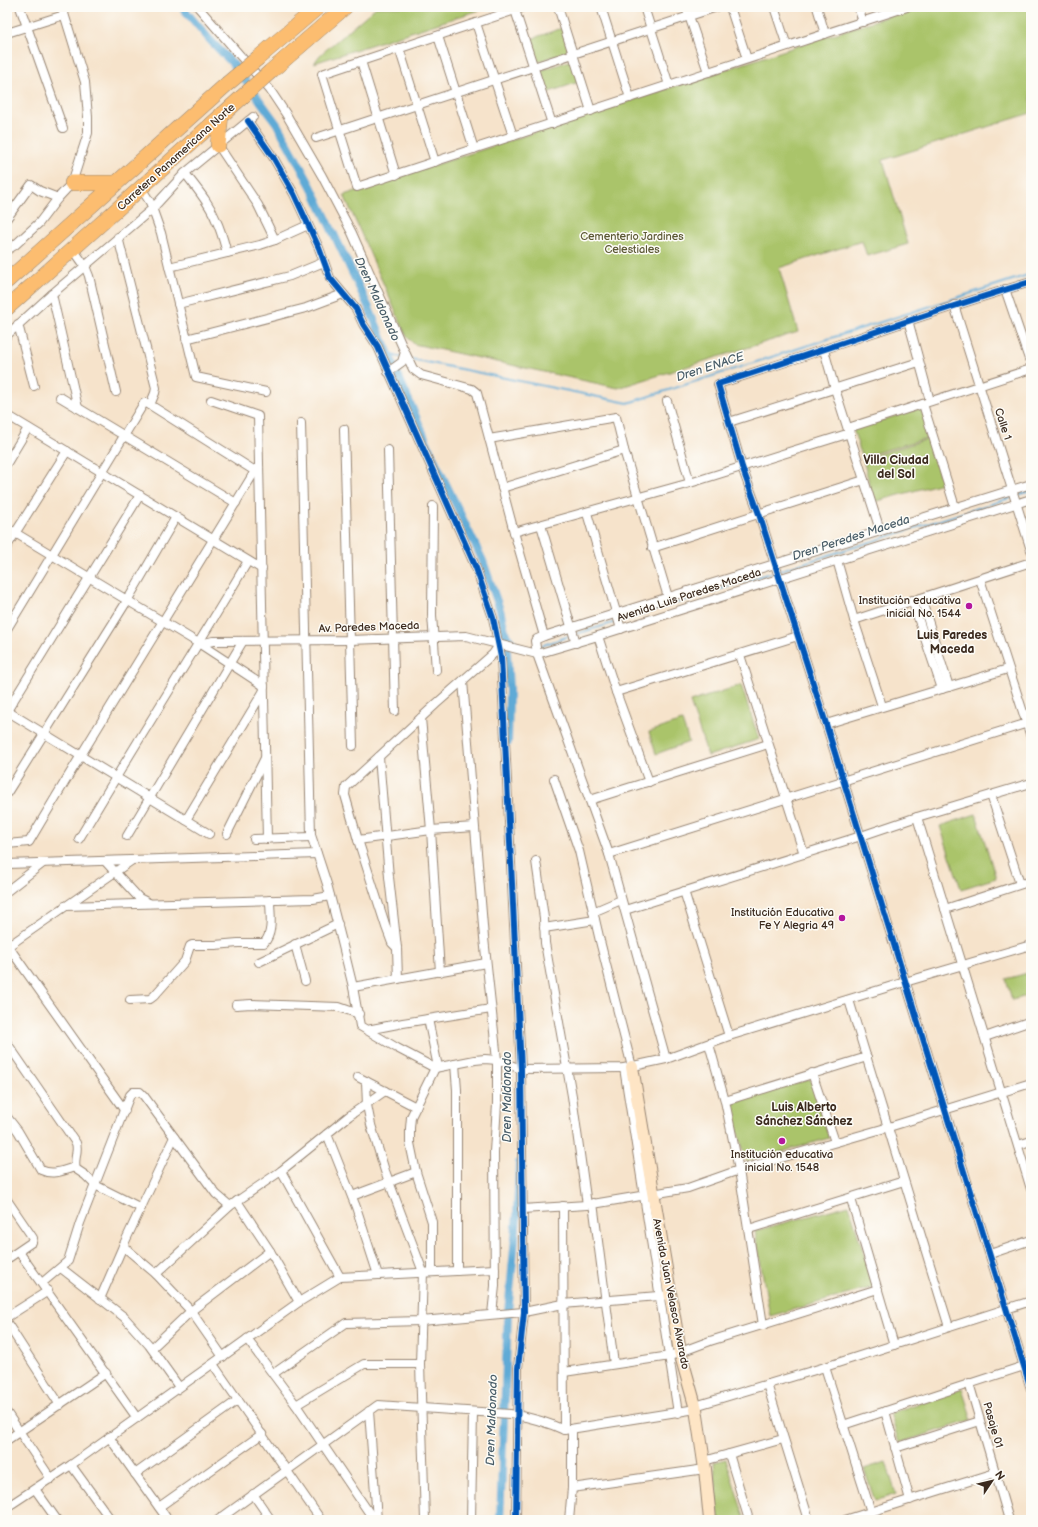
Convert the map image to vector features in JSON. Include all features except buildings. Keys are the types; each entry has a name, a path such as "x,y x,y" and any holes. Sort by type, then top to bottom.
{"highway":[{"name":"Carretera Panamericana Norte","path":"7,281 227,84 318,7"},
{"name":"Carretera Panamericana Norte","path":"7,308 344,7"},
{"path":"218,145 222,115"},
{"path":"72,182 116,183"}],"street":[{"path":"20,7 63,128"},
{"path":"198,7 270,90 286,114 322,176 352,234 413,369 417,373 472,389 477,393 488,439 544,636 535,641 536,654 609,854 666,1059"},
{"path":"524,7 322,74 358,187 903,8"},
{"path":"558,7 591,110"},
{"path":"601,7 630,98"},
{"path":"644,7 669,85"},
{"path":"686,7 708,72"},
{"path":"316,138 717,7"},
{"path":"730,7 747,59"},
{"path":"774,7 787,46"},
{"path":"817,7 826,34"},
{"path":"858,7 863,22"},
{"path":"515,10 552,124"},
{"path":"7,33 27,27 63,11 85,82 88,117 88,133 72,182 40,223 7,250"},
{"path":"476,23 514,136"},
{"path":"438,36 474,149"},
{"path":"399,48 435,162"},
{"path":"361,61 396,175"},
{"path":"7,335 52,294 152,209 185,173 251,119 294,194 330,278 350,300 378,347 476,568 493,618 501,657 522,1069 524,1312 514,1414 516,1520"},
{"path":"218,145 258,205 275,240"},
{"path":"185,173 203,197 217,220 227,252"},
{"path":"7,218 32,185 40,191 58,198"},
{"path":"142,188 150,202 161,233 196,377 266,392"},
{"path":"169,267 275,240 308,225"},
{"path":"118,237 156,388 150,405"},
{"path":"73,249 85,266 92,284 116,392"},
{"path":"178,304 290,276 324,262"},
{"path":"1031,282 954,305 824,350 718,384 742,467 759,514 861,836 1031,1389"},
{"path":"1005,290 1031,365"},
{"path":"52,294 78,408"},
{"path":"186,339 306,308 343,294"},
{"name":"Calle 1","path":"954,305 1031,550"},
{"path":"908,320 919,362 927,402 955,507"},
{"path":"18,324 34,386"},
{"path":"824,350 880,530"},
{"path":"388,372 402,362 405,352"},
{"path":"729,422 919,362"},
{"path":"514,532 587,513 742,467 927,402 1031,369"},
{"path":"60,397 236,503"},
{"path":"211,400 258,416 257,469 262,569 267,839"},
{"path":"667,401 690,483"},
{"path":"7,629 53,556 144,403 150,405 257,469"},
{"path":"7,415 262,569"},
{"path":"488,439 616,417 652,548 668,598"},
{"path":"301,423 311,837 338,924 359,1014 360,1026 397,1048 437,1068 475,1060 497,1060 522,1069 628,1067 666,1059 729,1036 1031,945"},
{"path":"7,463 28,428"},
{"path":"344,429 353,746"},
{"path":"388,450 395,711"},
{"path":"502,488 624,450"},
{"path":"7,546 67,451"},
{"path":"7,844 29,842 80,755 257,469"},
{"path":"652,548 864,480"},
{"name":"Avenida Luis Paredes Maceda","path":"544,636 1031,484"},
{"path":"140,495 7,711 209,834"},
{"name":"Avenida Luis Paredes Maceda","path":"536,654 576,643 1031,499"},
{"path":"433,506 432,615 436,670"},
{"path":"587,513 620,629"},
{"path":"7,793 127,601 176,517"},
{"path":"541,525 576,643"},
{"path":"7,528 200,644 264,689"},
{"path":"837,560 854,620 882,706"},
{"path":"79,839 116,777 200,644 248,561"},
{"path":"854,620 1031,562"},
{"path":"980,579 1008,669 1029,722 1031,737"},
{"path":"917,599 946,688"},
{"name":"Av. Paredes Maceda","path":"200,644 213,641 244,640 349,640 466,636 536,654"},
{"path":"598,636 616,692 649,782"},
{"path":"616,692 798,636"},
{"path":"127,836 244,640"},
{"path":"397,948 392,943 386,927 358,840 345,791 346,787 493,654 499,645"},
{"path":"740,655 804,854"},
{"path":"826,724 1008,669"},
{"path":"463,681 486,963 497,1060 497,1104 494,1152 495,1286 492,1314"},
{"path":"186,820 264,689"},
{"path":"421,718 431,830 440,972"},
{"path":"609,854 1029,722"},
{"path":"590,800 768,744"},
{"path":"227,834 266,756"},
{"path":"379,757 385,835 397,948 398,979"},
{"path":"554,779 579,851 628,1067"},
{"path":"625,910 917,817 1031,783"},
{"path":"991,795 1020,884"},
{"path":"917,817 1031,1189"},
{"path":"358,840 385,835 474,827"},
{"path":"254,839 311,837"},
{"path":"7,864 317,854"},
{"path":"125,1111 8,947 132,860"},
{"path":"105,861 139,898 150,904"},
{"path":"536,861 545,943 590,1204 614,1364"},
{"path":"7,891 43,863"},
{"path":"945,909 1031,881"},
{"path":"684,891 729,1036"},
{"path":"65,906 313,899 330,896"},
{"path":"130,1000 150,999 154,996 185,961 190,946 192,945 264,943 269,934 270,900"},
{"path":"544,928 594,916 622,900"},
{"path":"259,962 338,924"},
{"path":"296,944 305,981"},
{"path":"353,987 486,963"},
{"path":"849,1000 949,1327"},
{"path":"236,1005 251,1004 339,1007 359,1014"},
{"path":"367,1030 491,1009"},
{"path":"428,1019 437,1068 411,1117 410,1143 416,1172 432,1222 432,1272"},
{"path":"985,1037 1031,1021"},
{"path":"7,1043 76,1143 77,1148 75,1167"},
{"path":"709,1044 725,1101 739,1170 763,1325"},
{"path":"725,1101 867,1057"},
{"path":"455,1064 457,1090 457,1271"},
{"name":"Avenida Juan Velasco Alvarado","path":"628,1067 664,1295 675,1354 696,1408 710,1520"},
{"path":"812,1073 835,1142"},
{"path":"358,1077 416,1106"},
{"path":"366,1081 370,1125 423,1272 420,1407 425,1520"},
{"path":"522,1209 590,1204 688,1188 739,1170 889,1127 1031,1083"},
{"path":"156,1274 230,1206 281,1171 349,1116 367,1105 385,1091"},
{"path":"42,1283 68,1261 80,1223 130,1095 133,1092 140,1092 216,1194 230,1206"},
{"path":"7,1116 18,1131 41,1170 56,1173 75,1167"},
{"path":"327,1134 352,1196 378,1275"},
{"path":"100,1299 174,1137"},
{"path":"1018,1145 1031,1141"},
{"path":"75,1167 85,1174 95,1185 141,1208"},
{"path":"281,1171 340,1277"},
{"path":"352,1196 416,1172"},
{"path":"749,1229 904,1181"},
{"path":"851,1198 894,1345"},
{"path":"7,1200 33,1238 32,1242 7,1260"},
{"path":"237,1201 270,1251 299,1302"},
{"path":"563,1206 564,1372 572,1488 569,1520"},
{"path":"990,1254 1031,1240"},
{"path":"123,1246 156,1274 191,1311 223,1357"},
{"path":"152,1348 191,1311 270,1251"},
{"path":"19,1252 137,1418"},
{"path":"61,1268 124,1317 152,1348 179,1387"},
{"path":"7,1507 71,1465 299,1302 340,1277 495,1269"},
{"path":"564,1372 675,1354 710,1341 878,1289"},
{"path":"7,1317 48,1291"},
{"path":"273,1374 346,1323 421,1321 524,1312 563,1304 664,1295"},
{"path":"218,1520 378,1405 514,1414 527,1416 568,1430 678,1413 1031,1301"},
{"path":"7,1323 60,1404"},
{"path":"247,1339 296,1405 374,1520"},
{"path":"675,1354 678,1413"},
{"path":"213,1364 321,1520"},
{"path":"296,1405 364,1364 420,1364"},
{"path":"843,1425 1024,1366"},
{"path":"825,1367 871,1512"},
{"path":"7,1440 106,1373"},
{"name":"Pasaje 01","path":"969,1383 1009,1520"},
{"path":"767,1384 783,1440 809,1520"},
{"path":"135,1474 238,1400"},
{"path":"369,1411 377,1520"},
{"path":"885,1411 910,1500"},
{"path":"471,1520 473,1412"},
{"path":"7,1413 50,1479"},
{"path":"895,1448 980,1421"},
{"path":"159,1507 262,1434"},
{"path":"109,1438 168,1520"},
{"path":"572,1488 704,1465 729,1454 783,1440"},
{"path":"729,1454 749,1520"},
{"path":"71,1465 111,1520"},
{"path":"845,1520 995,1473"},
{"path":"35,1489 57,1520"},
{"path":"253,1494 271,1520"}],"green space":[{"path":"376,7 489,7 314,63 320,55"},
{"name":"Cementerio Jardines Celestiales","path":"916,7 1031,7 1031,113 883,160 908,244 867,256 862,241 779,268 798,332 618,388 414,344 407,337 344,195"},
{"path":"562,28 569,51 535,63 528,40"},
{"path":"572,60 579,82 546,93 539,71"},
{"path":"918,409 922,411 930,437 862,457 853,429"},
{"path":"928,439 942,483 874,502 863,459"},
{"path":"741,685 759,739 708,756 690,702"},
{"path":"682,721 689,742 656,754 649,732"},
{"path":"976,814 996,878 961,889 940,826"},
{"path":"1031,972 1031,995 1012,1000 1006,979"},
{"path":"811,1080 829,1138 747,1162 730,1107 732,1103"},
{"path":"849,1205 874,1287 770,1316 755,1231"},
{"path":"962,1389 972,1420 899,1443 890,1413"},
{"path":"726,1459 745,1520 719,1520 714,1462"},
{"path":"886,1462 896,1494 875,1501 864,1469"}],"waterway":[{"name":"Dren ENACE","path":"182,7 234,65 277,124 311,186 369,308 436,463 483,561 500,610 506,635 509,690 508,742"},
{"name":"Dren ENACE","path":"411,359 628,403 1031,274"},
{"name":"Dren ENACE","path":"389,355 401,357"},
{"name":"Dren Peredes Maceda","path":"1017,495 1031,491"},
{"name":"Dren Peredes Maceda","path":"778,571 1013,497"},
{"name":"Dren Peredes Maceda","path":"620,621 774,572"},
{"name":"Dren Peredes Maceda","path":"576,634 616,622"},
{"name":"Dren Maldonado","path":"504,627 513,639 520,645 534,648"},
{"name":"Dren Peredes Maceda","path":"538,647 572,635"},
{"name":"Dren Maldonado","path":"500,1520 508,1313 517,1216 519,1163"}],"cycle path":[{"path":"248,121 273,157 294,194 319,248 330,278 356,309 363,324 378,347 476,568 493,618 501,657 521,1069 524,1312 518,1368 516,1520"},
{"path":"1031,282 953,306 718,384 742,467 759,514 826,724 1031,1389"}],"place":[{"name":"Institución educativa inicial No. 1544","path":"969,606"},
{"name":"Institución Educativa Fe Y Alegria 49","path":"842,918"},
{"name":"Institución educativa inicial No. 1548","path":"782,1141"}],"district":[{"name":"Villa Ciudad del Sol","path":"896,467"},
{"name":"Luis Paredes Maceda","path":"952,642"},
{"name":"Luis Alberto Sánchez Sánchez","path":"804,1114"}]}
